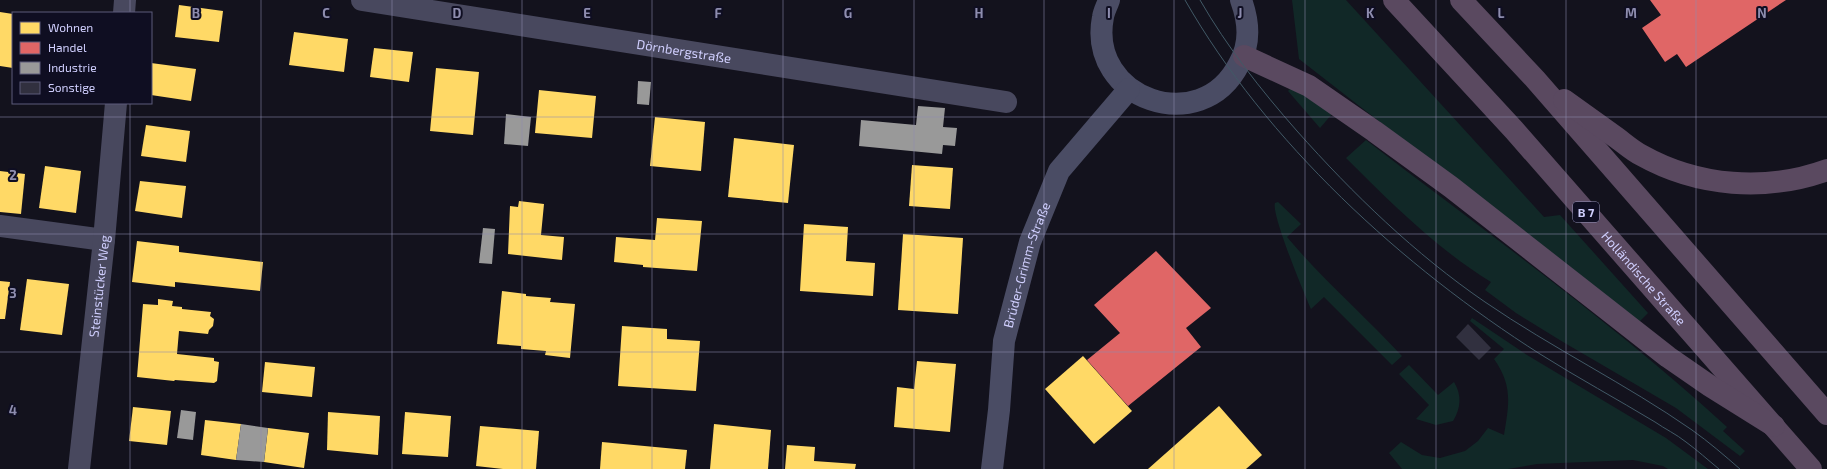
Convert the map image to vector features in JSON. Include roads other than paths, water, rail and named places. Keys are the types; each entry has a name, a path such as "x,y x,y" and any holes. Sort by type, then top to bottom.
{"highway":[{"name":"Holländische Straße","path":"1394,0 1514,130 1811,469"},
{"path":"1461,0 1535,79 1827,414"},
{"path":"1244,56 1309,86 1374,131 1451,187 1668,357 1710,386 1774,426"},
{"path":"1535,79 1640,155 1668,168 1690,175 1727,183 1758,184 1786,182 1827,170"}],"street":[{"path":"124,12 125,0"},
{"name":"Dörnbergstraße","path":"362,0 1006,102"},
{"path":"1104,6 1102,37 1106,56 1115,74 1129,89 1146,99 1165,104 1185,104 1204,99 1226,84 1234,75 1244,56 1248,36 1247,16 1241,0"},
{"name":"Brüder-Grimm-Straße","path":"992,469 999,410 1004,341 1030,242 1059,171 1129,89"},
{"name":"Steinstücker Weg","path":"80,469 104,240 116,104"},
{"path":"0,226 104,240"}],"tram line":[{"path":"1185,0 1218,52 1255,103 1297,151 1342,198 1389,241 1438,282 1489,320 1554,363 1678,436 1719,469"},
{"path":"1200,0 1221,35 1284,116 1340,178 1386,222 1434,264 1510,319 1667,413 1705,439 1740,469"}]}
